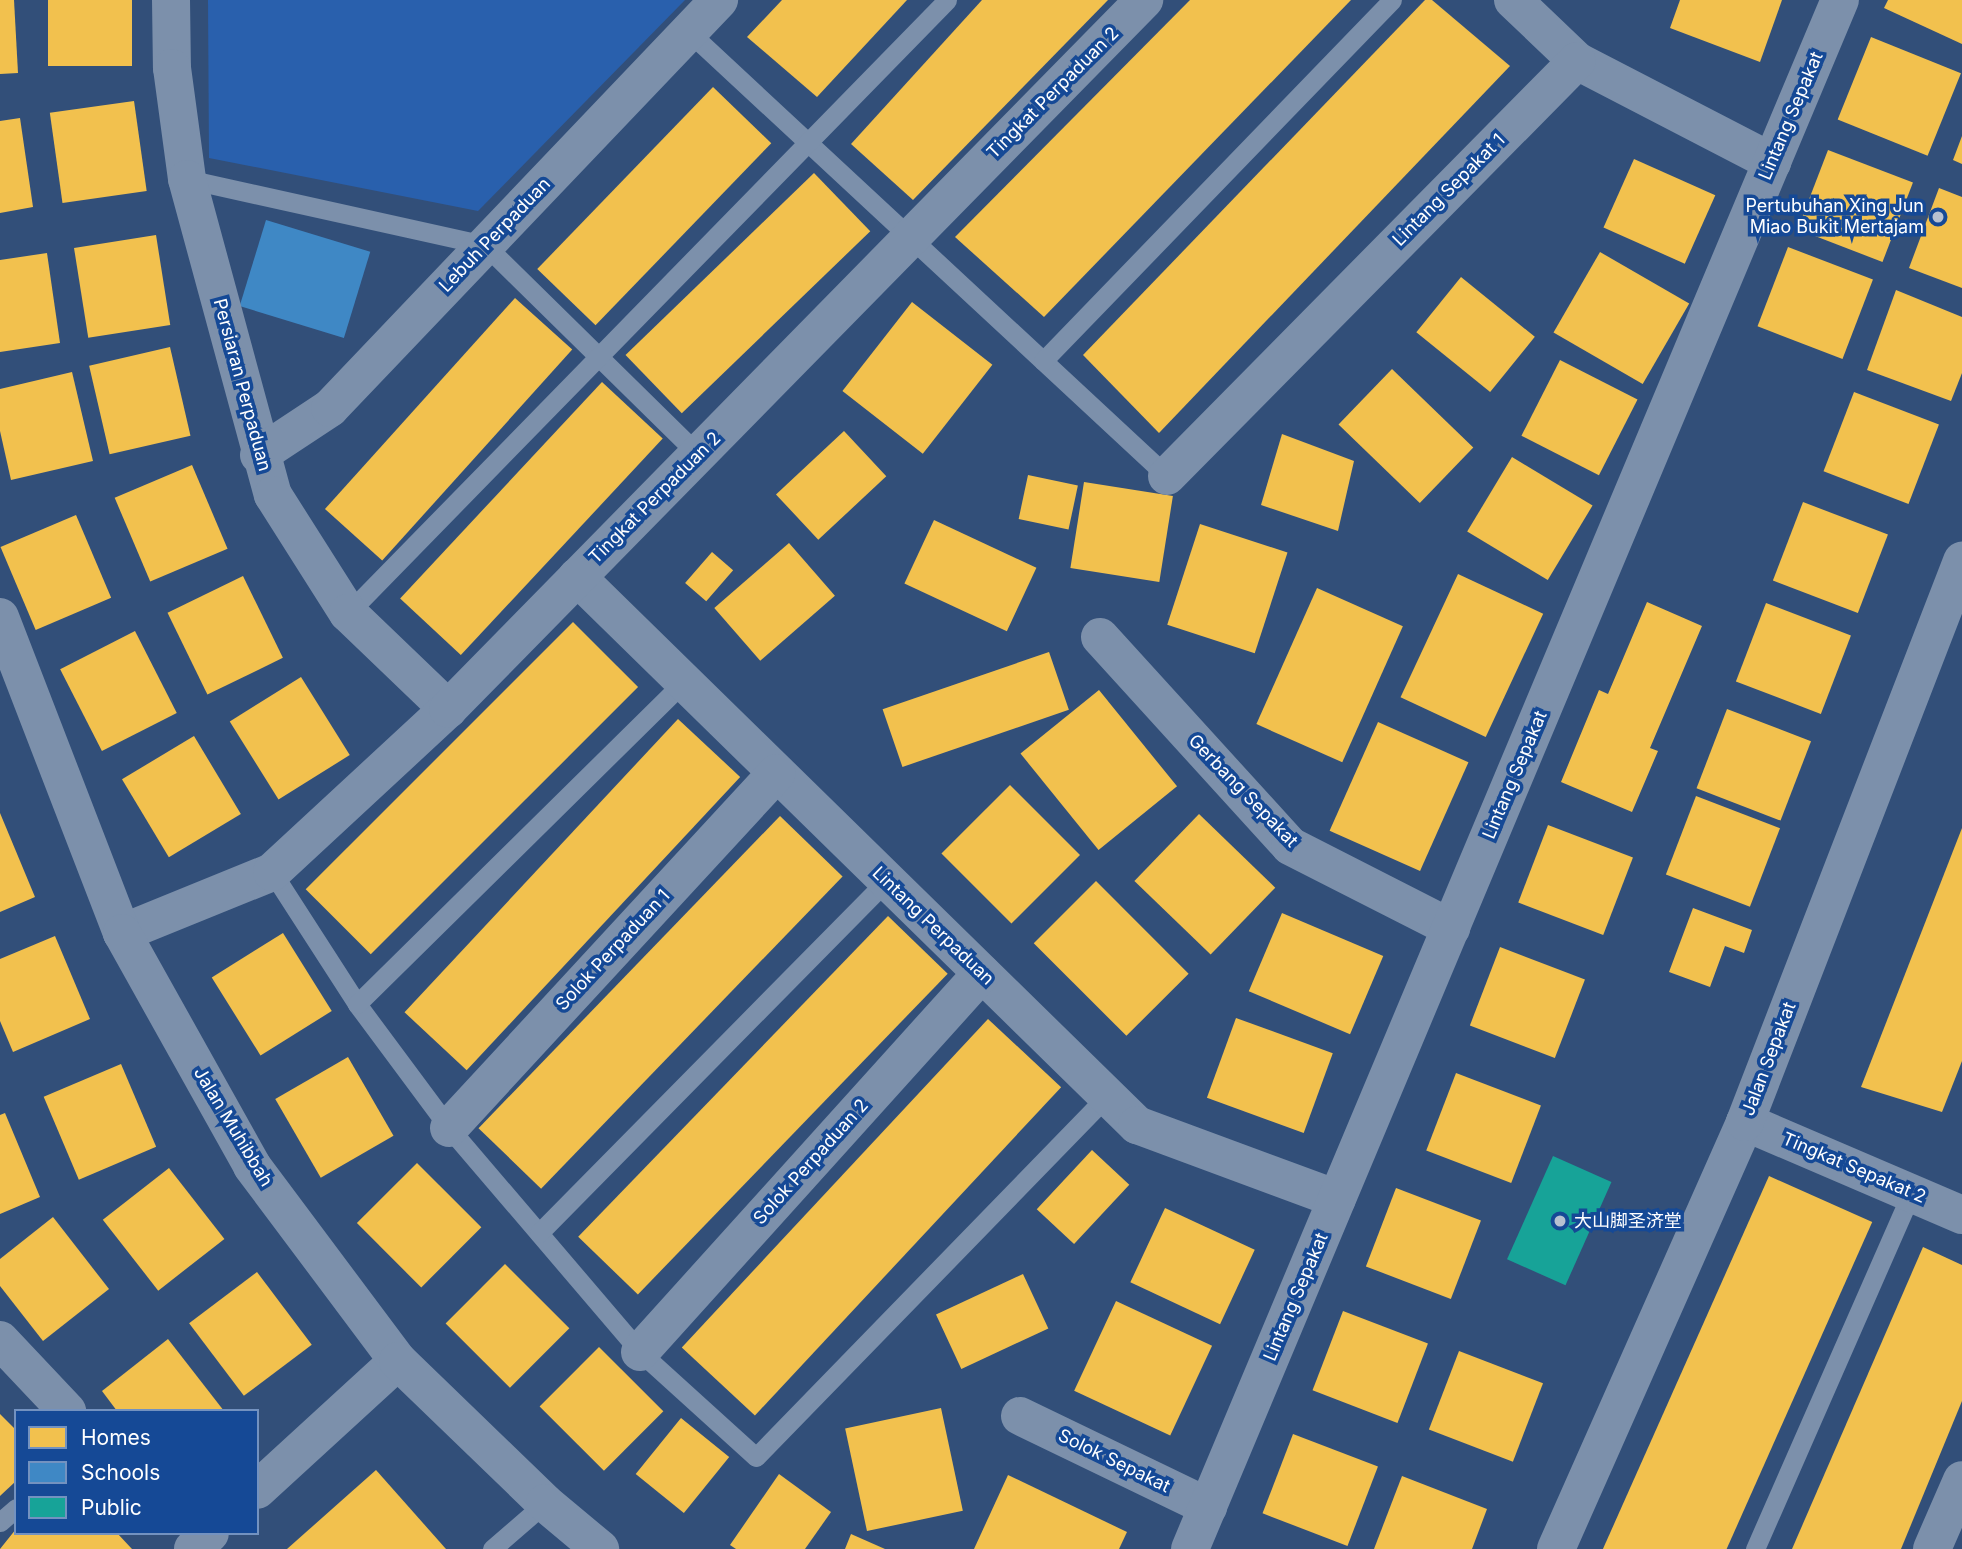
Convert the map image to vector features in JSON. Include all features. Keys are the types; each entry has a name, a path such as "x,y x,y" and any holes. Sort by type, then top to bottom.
{"street":[{"name":"Persiaran Perpaduan","path":"171,0 172,68 187,179 259,455 273,495 348,613 448,709"},
{"name":"Lebuh Perpaduan","path":"259,455 330,408 719,0"},
{"name":"Tingkat Perpaduan 2","path":"122,933 272,872 448,709 1144,0"},
{"path":"1513,0 1577,61 1772,162"},
{"name":"Lintang Sepakat","path":"1190,1549 1840,0"},
{"name":"Lintang Sepakat 1","path":"1167,476 1577,61"},
{"name":"Jalan Sepakat","path":"1556,1549 1745,1122 1962,561"},
{"name":"Lintang Perpaduan","path":"577,577 1137,1125 1337,1199"},
{"name":"Jalan Muhibbah","path":"0,617 122,933 252,1166 398,1361 545,1503 600,1549"},
{"name":"Gerbang Sepakat","path":"1100,637 1290,846 1451,928"},
{"name":"Solok Perpaduan 1","path":"449,1128 776,772"},
{"name":"Solok Perpaduan 2","path":"640,1352 982,973"},
{"name":"Tingkat Sepakat 2","path":"1745,1122 1962,1215"},
{"path":"0,1340 65,1409"},
{"path":"259,1488 398,1361"},
{"name":"Solok Sepakat","path":"1020,1416 1208,1507"},
{"path":"1932,1549 1962,1480"},
{"path":"174,1535 185,1549"},
{"path":"192,1549 208,1535"}],"lane":[{"path":"348,613 947,0"},
{"path":"1043,361 1392,0"},
{"path":"689,32 1167,476"},
{"path":"187,179 485,245 698,454"},
{"path":"357,1004 684,682"},
{"path":"272,872 357,1004 449,1128 640,1352 756,1457 1107,1096"},
{"path":"539,1233 887,880"},
{"path":"1755,1549 1910,1193"},
{"path":"492,1549 545,1503"},
{"path":"0,1522 14,1510"}],"shaded area":[{"path":"208,0 685,0 478,211 209,158"}],"building: Homes":[{"path":"0,0 14,0 18,73 0,74"},
{"path":"48,0 132,0 132,66 48,66"},
{"path":"782,0 907,0 817,97 747,37"},
{"path":"982,0 1108,0 913,200 851,144"},
{"path":"1190,0 1351,0 1044,317 955,237"},
{"path":"1425,0 1432,0 1510,66 1159,433 1083,355"},
{"path":"1680,0 1782,0 1760,62 1670,28"},
{"path":"1888,0 1962,0 1962,44 1884,8"},
{"path":"1871,37 1961,73 1928,156 1838,120"},
{"path":"713,87 771,143 596,325 537,269"},
{"path":"134,101 147,191 62,203 50,113"},
{"path":"20,118 33,207 0,213 0,121"},
{"path":"1962,136 1962,164 1953,160"},
{"path":"1828,150 1913,183 1882,262 1798,229"},
{"path":"1634,159 1715,195 1685,264 1603,228"},
{"path":"814,173 870,231 682,413 626,355"},
{"name":"Pertubuhan Xing Jun Miao Bukit Mertajam","path":"1939,188 1962,197 1962,288 1909,268"},
{"path":"156,235 170,325 88,338 74,248"},
{"path":"1788,247 1873,280 1842,359 1758,326"},
{"path":"1600,252 1689,303 1643,384 1554,333"},
{"path":"47,253 60,343 0,352 0,260"},
{"path":"1461,277 1535,337 1490,392 1416,332"},
{"path":"1896,290 1962,317 1962,373 1951,401 1867,370"},
{"path":"515,298 572,350 382,561 325,509"},
{"path":"912,302 992,365 923,454 842,391"},
{"path":"170,347 190,436 110,454 89,366"},
{"path":"1560,360 1638,399 1599,475 1521,436"},
{"path":"1392,369 1473,447 1420,503 1339,424"},
{"path":"72,372 93,461 11,480 0,431 0,389"},
{"path":"602,382 663,439 461,655 400,598"},
{"path":"1854,392 1939,425 1908,504 1824,471"},
{"path":"844,431 886,476 818,540 776,494"},
{"path":"1282,434 1354,461 1338,531 1261,505"},
{"path":"1512,457 1593,505 1548,580 1467,532"},
{"path":"192,465 228,549 150,582 115,498"},
{"path":"1028,475 1078,486 1069,530 1019,519"},
{"path":"1084,482 1173,496 1159,582 1070,568"},
{"path":"1803,502 1888,535 1858,613 1773,580"},
{"path":"76,515 111,598 36,630 1,547"},
{"path":"934,520 1036,568 1007,631 904,583"},
{"path":"1200,524 1287,552 1255,653 1167,625"},
{"path":"789,543 835,596 760,661 714,608"},
{"path":"712,552 733,570 706,601 685,583"},
{"path":"1458,574 1543,614 1486,737 1401,697"},
{"path":"243,576 283,658 207,695 168,613"},
{"path":"1317,588 1403,626 1342,762 1256,724"},
{"path":"1647,602 1702,626 1650,748 1658,751 1632,812 1561,782 1599,690 1608,694"},
{"path":"1766,603 1851,636 1821,714 1736,681"},
{"path":"573,622 638,687 371,954 306,889"},
{"path":"135,631 177,713 102,751 60,669"},
{"path":"1049,652 1069,710 902,767 883,709"},
{"path":"301,677 350,755 279,800 230,722"},
{"path":"1099,690 1177,786 1099,850 1021,754"},
{"path":"1727,709 1811,741 1781,821 1697,788"},
{"path":"678,719 740,777 467,1070 405,1012"},
{"path":"1378,722 1468,762 1420,871 1330,831"},
{"path":"194,736 241,814 169,857 122,779"},
{"path":"1010,785 1080,855 1011,924 941,854"},
{"path":"1696,796 1780,828 1750,907 1666,874"},
{"path":"0,813 35,897 0,912"},
{"path":"1199,814 1275,888 1211,955 1134,881"},
{"path":"780,816 843,876 541,1189 479,1128"},
{"path":"1548,825 1633,858 1603,935 1518,902"},
{"path":"1962,828 1962,1061 1942,1112 1861,1087"},
{"path":"1096,881 1189,974 1126,1036 1034,943"},
{"path":"1693,908 1752,930 1744,953 1725,946 1710,987 1669,972"},
{"path":"1282,913 1383,956 1350,1034 1249,991"},
{"path":"888,916 948,974 638,1294 578,1237"},
{"path":"283,933 332,1011 261,1056 212,978"},
{"path":"55,936 90,1019 13,1052 0,1021 0,959"},
{"path":"1500,947 1585,980 1555,1058 1470,1025"},
{"path":"1236,1018 1333,1053 1304,1133 1207,1098"},
{"path":"988,1019 1061,1087 755,1416 682,1347"},
{"path":"348,1057 394,1136 321,1178 275,1099"},
{"path":"121,1064 156,1147 79,1180 44,1097"},
{"path":"1456,1073 1541,1106 1511,1183 1426,1150"},
{"path":"5,1113 40,1197 0,1214 0,1115"},
{"path":"1092,1150 1129,1185 1074,1244 1037,1209"},
{"path":"417,1163 481,1227 421,1287 357,1223"},
{"path":"169,1168 224,1239 158,1291 103,1220"},
{"path":"1769,1176 1872,1222 1727,1549 1603,1549"},
{"path":"1396,1188 1481,1221 1451,1299 1366,1266"},
{"path":"1165,1208 1255,1250 1220,1324 1130,1282"},
{"path":"53,1217 109,1289 43,1341 0,1286 0,1259"},
{"path":"1923,1247 1962,1265 1962,1401 1901,1549 1792,1549"},
{"path":"505,1264 569,1328 510,1388 446,1323"},
{"path":"257,1272 312,1345 244,1396 189,1323"},
{"path":"1023,1274 1048,1328 961,1369 936,1315"},
{"path":"1116,1301 1212,1346 1170,1436 1074,1391"},
{"path":"1343,1311 1428,1344 1397,1423 1313,1390"},
{"path":"168,1339 222,1409 116,1409 102,1391"},
{"path":"599,1347 663,1411 604,1471 540,1406"},
{"path":"1459,1351 1543,1383 1513,1462 1429,1429"},
{"path":"941,1408 963,1511 867,1531 845,1428"},
{"path":"0,1414 14,1428 14,1483 0,1496"},
{"path":"681,1418 729,1457 684,1513 636,1474"},
{"path":"1293,1434 1378,1467 1347,1546 1263,1513"},
{"path":"376,1470 446,1549 287,1549"},
{"path":"779,1474 831,1512 805,1549 736,1549 730,1545"},
{"path":"1008,1475 1127,1532 1119,1549 974,1549"},
{"path":"1402,1476 1487,1509 1472,1549 1374,1549"},
{"path":"14,1532 14,1535 119,1535 132,1549 0,1549"},
{"path":"851,1534 885,1549 845,1549"}],"building: Schools":[{"path":"266,220 370,252 344,338 240,306"}],"building: Public":[{"name":"大山脚圣济堂","path":"1553,1156 1611,1182 1566,1285 1507,1259"}],"place":[{"name":"Pertubuhan Xing Jun Miao Bukit Mertajam","path":"1938,217"},
{"name":"大山脚圣济堂","path":"1560,1221"}]}
